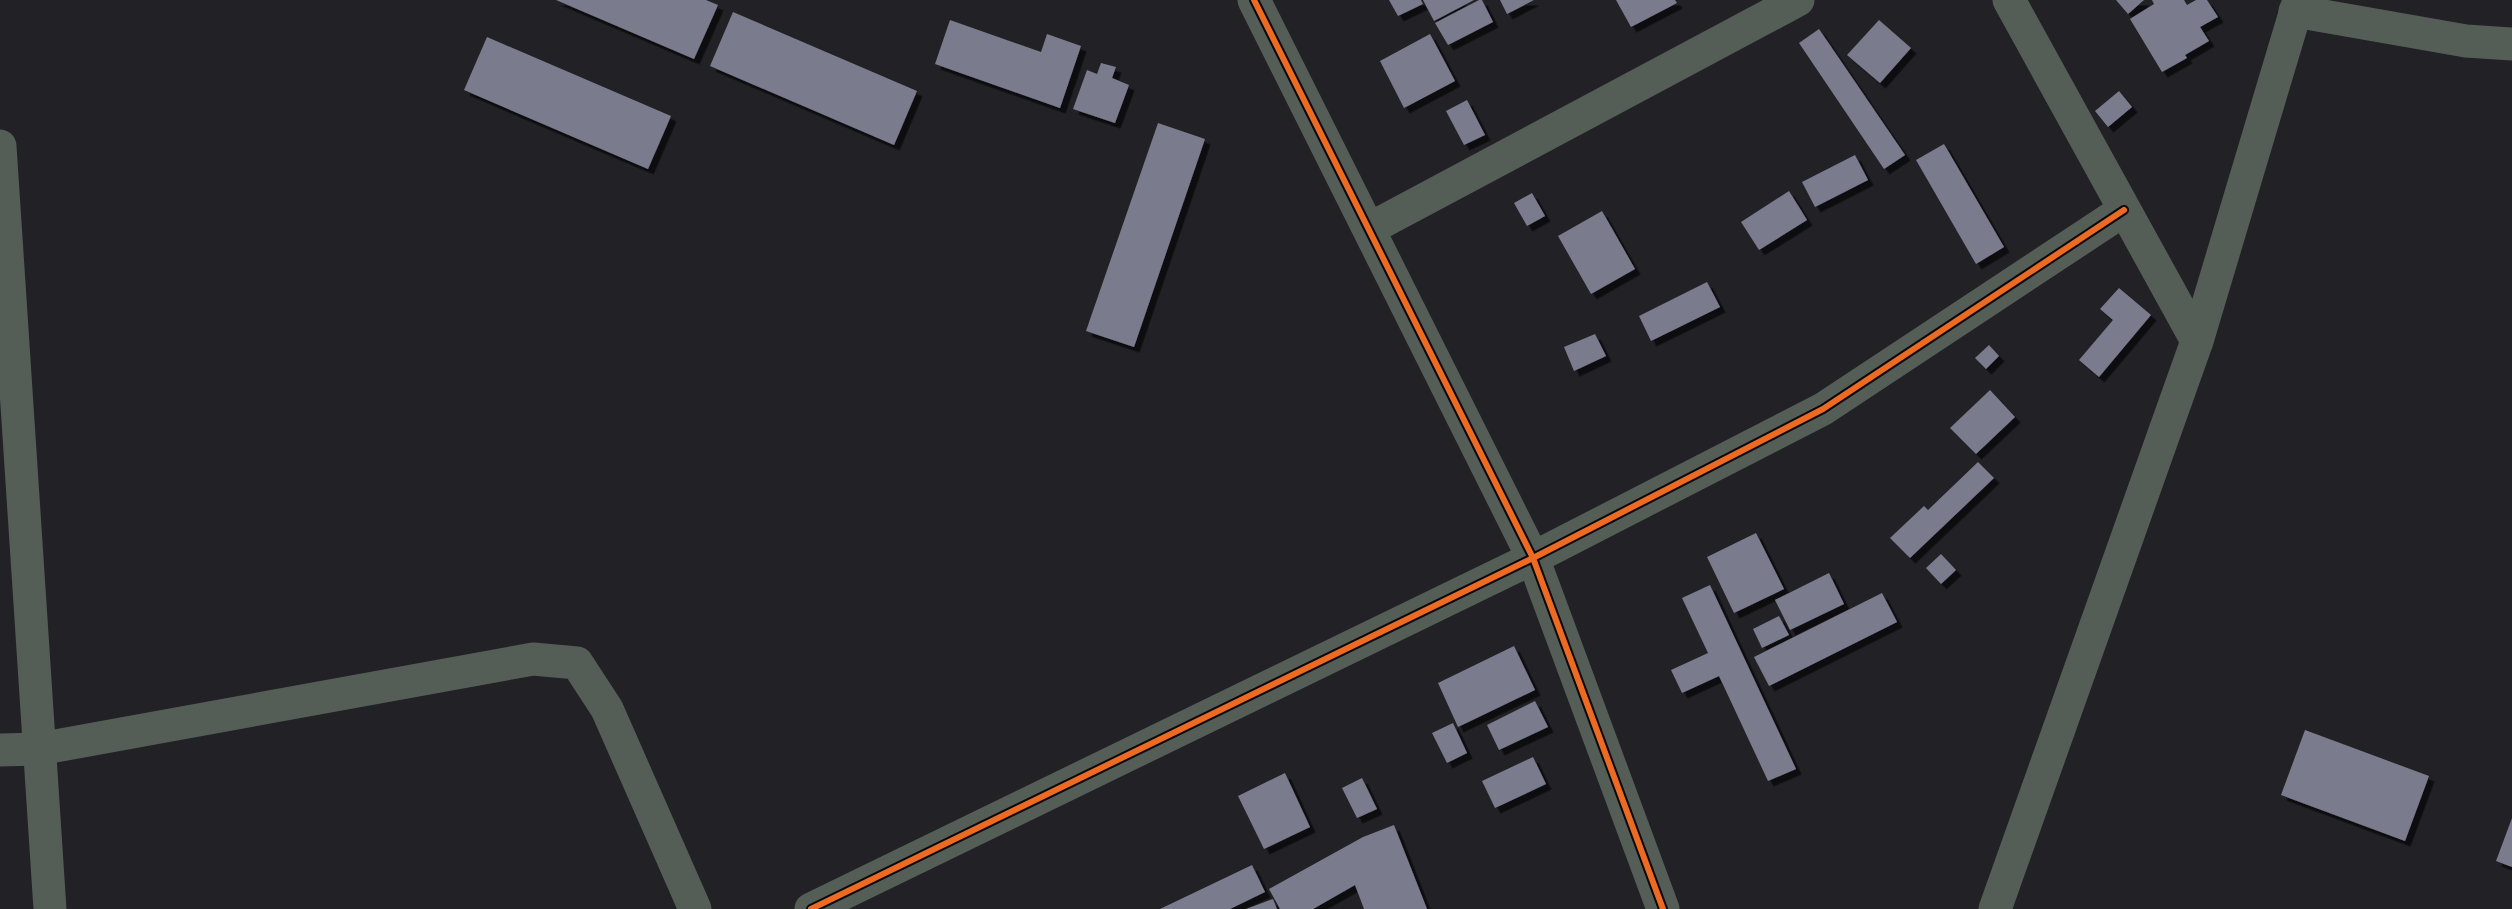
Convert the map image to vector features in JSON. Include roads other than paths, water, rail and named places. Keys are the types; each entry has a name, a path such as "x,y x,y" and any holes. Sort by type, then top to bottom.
{"street":[{"path":"1254,0 1533,558 1663,909"},
{"path":"1369,230 1798,0"},
{"path":"2009,0 2197,341"},
{"path":"1995,909 2197,341 2297,5 2466,41 2512,44"},
{"path":"0,146 50,909"},
{"path":"811,909 1533,558 1823,408 2124,210"},
{"path":"0,750 39,749 533,659 577,663 607,709 695,909"}]}
